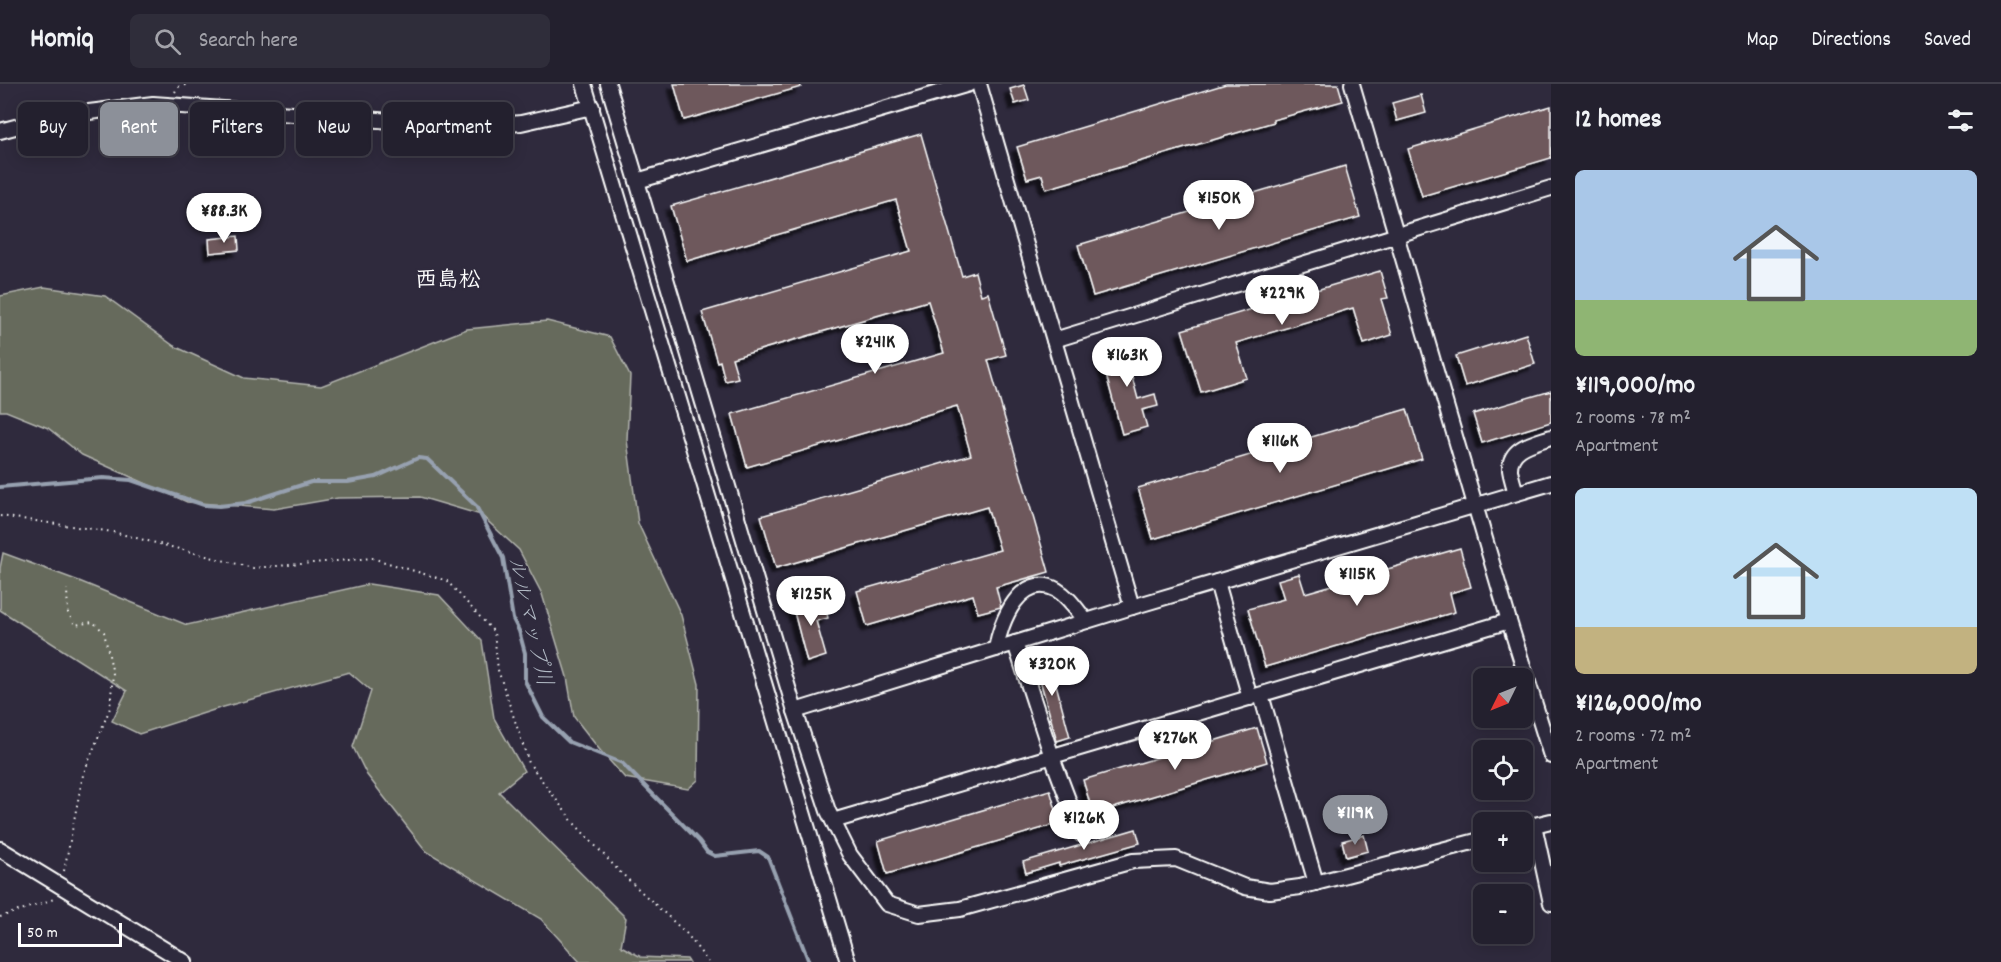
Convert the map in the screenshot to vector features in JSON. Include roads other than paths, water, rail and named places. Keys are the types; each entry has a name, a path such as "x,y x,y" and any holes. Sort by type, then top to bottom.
{"street":[{"path":"584,84 848,962"},
{"path":"608,84 795,711 828,811 850,855 887,904 919,915 960,909 1134,861 1176,859 1245,887 1270,891 1316,883 1473,841"},
{"path":"637,181 969,84"},
{"path":"979,84 1132,607"},
{"path":"1352,84 1509,621 1544,710 1551,756"},
{"path":"0,131 57,116 153,104 477,127 521,123 592,107"},
{"path":"1054,340 1551,188"},
{"path":"1516,493 1510,469 1514,457 1522,447 1551,437"},
{"path":"795,711 1132,607 1551,483"},
{"path":"1217,582 1316,883"},
{"path":"996,649 1002,622 1011,606 1021,594 1031,587 1044,585 1056,589 1069,599 1086,621"},
{"path":"833,821 1509,621"},
{"path":"1015,643 1052,757 1081,834"},
{"path":"1533,826 1551,821"},
{"path":"1533,844 1551,903"},
{"path":"0,849 184,962"}],"waterway":[{"name":"ルルマップ川","path":"0,487 103,478 131,480 204,505 219,506 246,503 311,482 348,482 376,477 418,458 427,459 476,506 503,558 513,619 525,653 525,681 543,717 569,742 622,763 699,841 707,852 715,856 759,851 768,857 809,962"}],"district":[{"name":"西島松","path":"448,278"}]}
